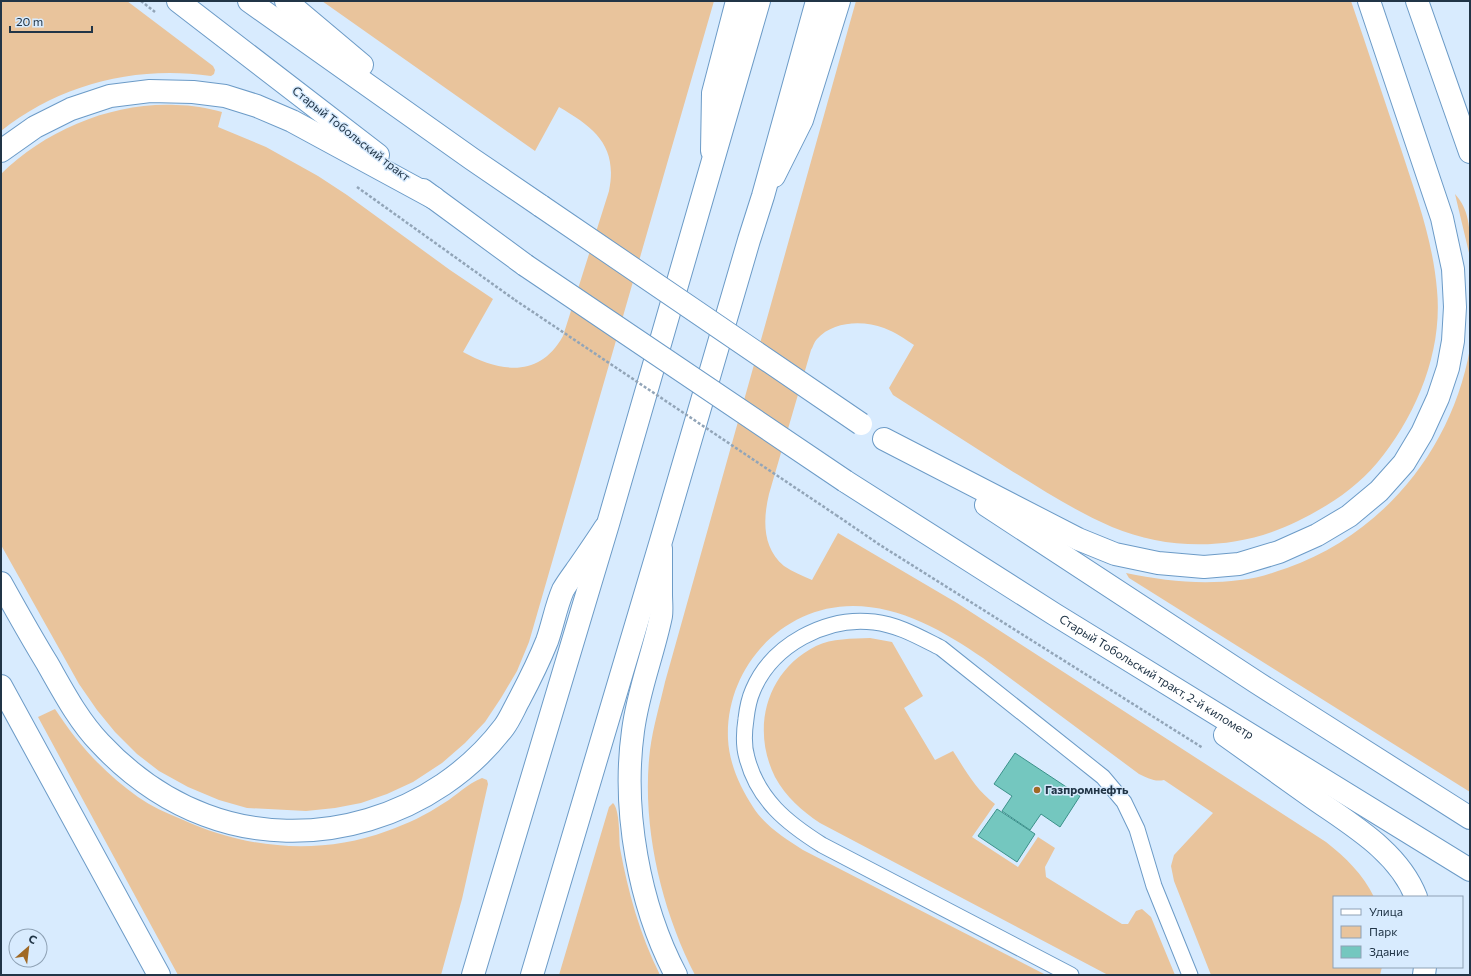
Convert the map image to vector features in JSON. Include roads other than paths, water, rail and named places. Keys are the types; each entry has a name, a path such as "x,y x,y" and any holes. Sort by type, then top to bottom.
{"main road":[{"name":"Старый Тобольский тракт","path":"178,1 434,198 525,265"},
{"path":"249,1 472,159 861,424 1249,677 1470,818"},
{"path":"286,1 472,159"},
{"path":"712,160 713,93 737,1"},
{"path":"473,975 608,524 759,1"},
{"path":"532,975 763,196 817,1"},
{"path":"763,196 802,120 839,1"},
{"path":"884,439 1078,539 1115,554 1158,563 1204,567 1239,564 1279,552 1317,535 1336,524 1379,491 1404,463 1422,433 1438,398 1448,368 1453,341 1455,307 1453,269 1442,218 1369,1"},
{"path":"1417,1 1470,152"},
{"path":"1,151 35,127 71,109 110,96 150,91 193,92 231,98 257,106 292,121 434,198"},
{"name":"Старый Тобольский тракт, 2-й километр","path":"525,265 845,481 1054,614 1470,870"},
{"path":"1,583 71,706 100,743 134,775 170,798 204,815 237,825 269,830 302,831 328,829 355,824 388,813 421,798 454,778 483,751 505,725 528,683 547,641 564,589 608,524"},
{"path":"661,541 661,614 640,690 633,730 630,764 630,811 635,851 643,887 656,928 670,964 676,975"},
{"path":"1054,614 1374,842 1397,864 1413,889 1416,896"},
{"path":"1,686 159,975"}],"lane":[{"path":"1072,975 822,845 800,831 780,815 767,799 756,780 747,758 744,735 747,710 753,690 765,670 784,649 802,636 832,625 846,622 873,622 894,626 914,634 941,648 1097,772 1124,802 1137,828 1154,886 1190,975"}],"place":[{"name":"Газпромнефть","path":"1037,790"}]}
